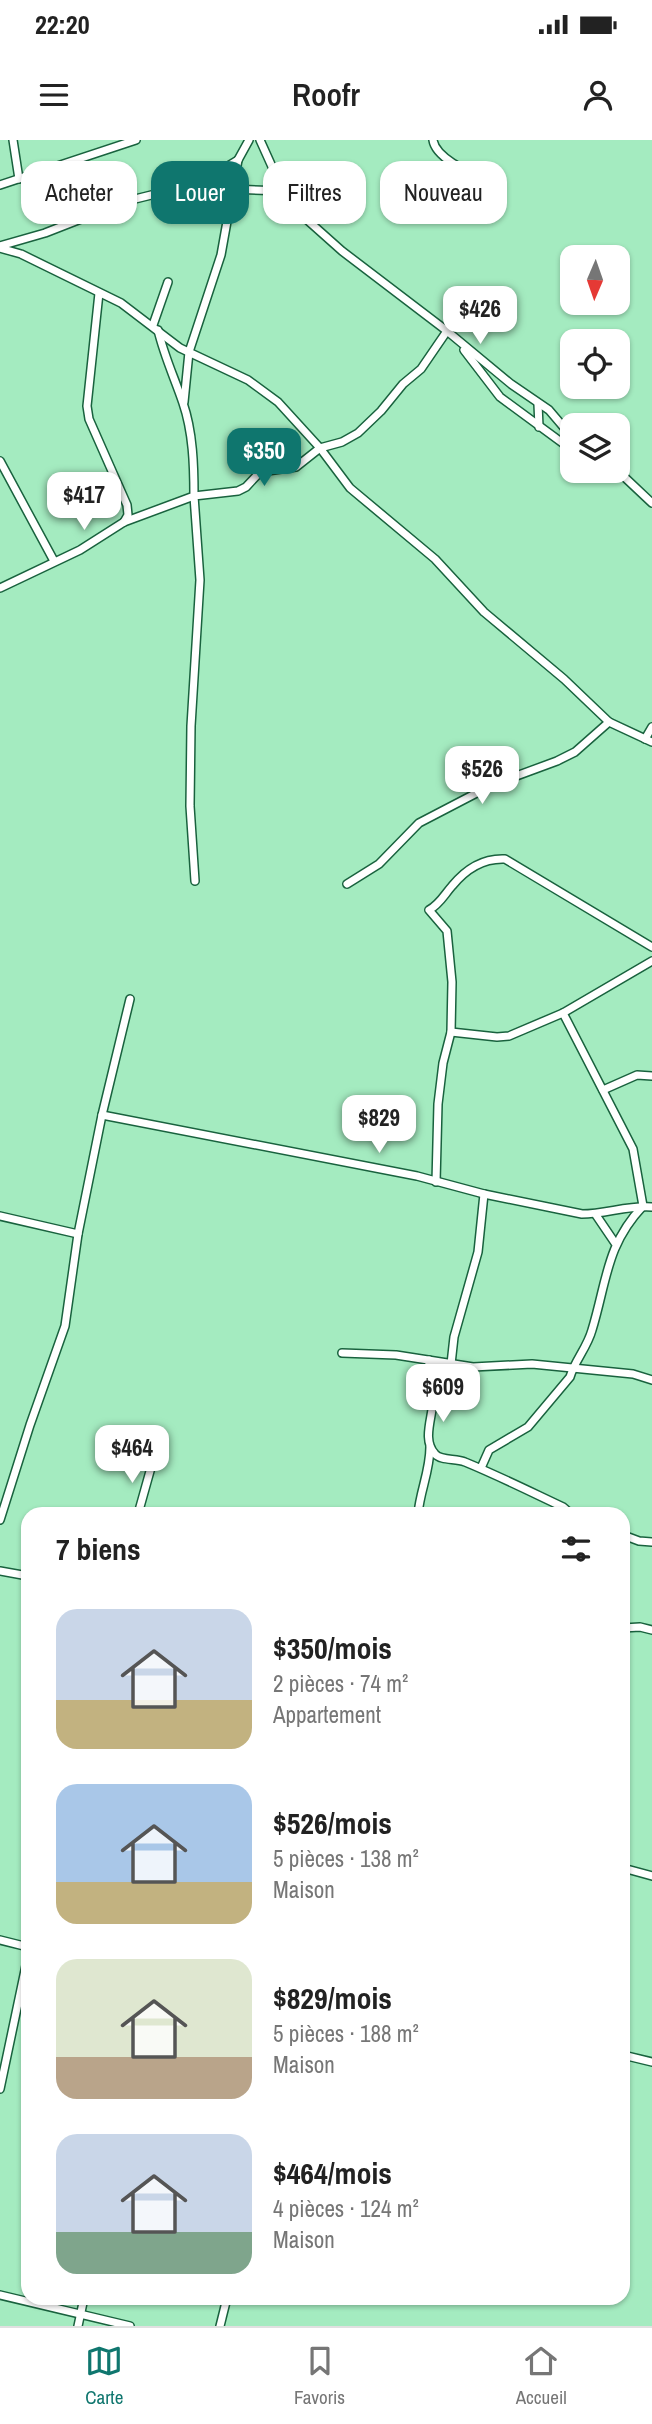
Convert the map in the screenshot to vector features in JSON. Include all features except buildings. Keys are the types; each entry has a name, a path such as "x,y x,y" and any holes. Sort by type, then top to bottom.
{"street":[{"path":"13,140 19,179"},
{"path":"0,185 136,140"},
{"path":"238,160 249,140"},
{"path":"260,140 270,161"},
{"path":"433,140 435,149 451,161"},
{"path":"0,247 45,233 127,201 151,195"},
{"path":"184,406 189,352 221,255 226,224"},
{"path":"312,224 342,251 560,422"},
{"path":"0,247 22,254 121,303 180,348 258,387 278,402 320,448 350,488 435,559 484,612 564,678 609,722 648,740 652,727"},
{"path":"168,282 156,328 184,406 193,457 200,569 191,726 190,806 195,881"},
{"path":"99,293 87,406 89,418 127,505 128,515 124,522"},
{"path":"446,332 470,356 500,397 560,441"},
{"path":"0,588 80,550 124,522 194,496 238,491 246,488 260,472 296,467 320,448 351,438 421,369 446,332"},
{"path":"538,404 539,426"},
{"path":"0,461 54,561"},
{"path":"630,482 652,503"},
{"path":"347,884 386,858 419,823 492,785 575,752 609,722"},
{"path":"436,1182 438,1104 443,1063 451,1031 452,982 449,937 445,927 429,910 443,899 460,877 482,862 505,859 596,916 652,947"},
{"path":"451,1031 509,1036 563,1013 652,961"},
{"path":"0,1520 65,1326 78,1234 102,1115 130,999"},
{"path":"563,1013 633,1149 643,1206"},
{"path":"603,1090 637,1075 652,1076"},
{"path":"102,1115 596,1215 625,1207 652,1207"},
{"path":"451,1364 454,1337 478,1252 484,1194"},
{"path":"481,1468 485,1455 494,1445 528,1427 570,1377 593,1329 615,1244 630,1220 643,1206"},
{"path":"596,1215 615,1244"},
{"path":"0,1216 78,1234"},
{"path":"342,1353 371,1353 486,1368 532,1364 632,1374 652,1380"},
{"path":"419,1507 428,1475 430,1447 433,1397 428,1373 429,1360"},
{"path":"430,1447 440,1458 456,1458 563,1507"},
{"path":"140,1507 152,1464"},
{"path":"630,1538 652,1542"},
{"path":"0,1571 21,1575"},
{"path":"630,1628 652,1630"},
{"path":"630,1870 652,1876"},
{"path":"0,1940 21,1945"},
{"path":"0,2089 21,1989"},
{"path":"630,2057 652,2062"},
{"path":"0,2295 21,2300"},
{"path":"42,2305 130,2326"},
{"path":"78,2326 83,2305"},
{"path":"220,2326 225,2305"}]}
